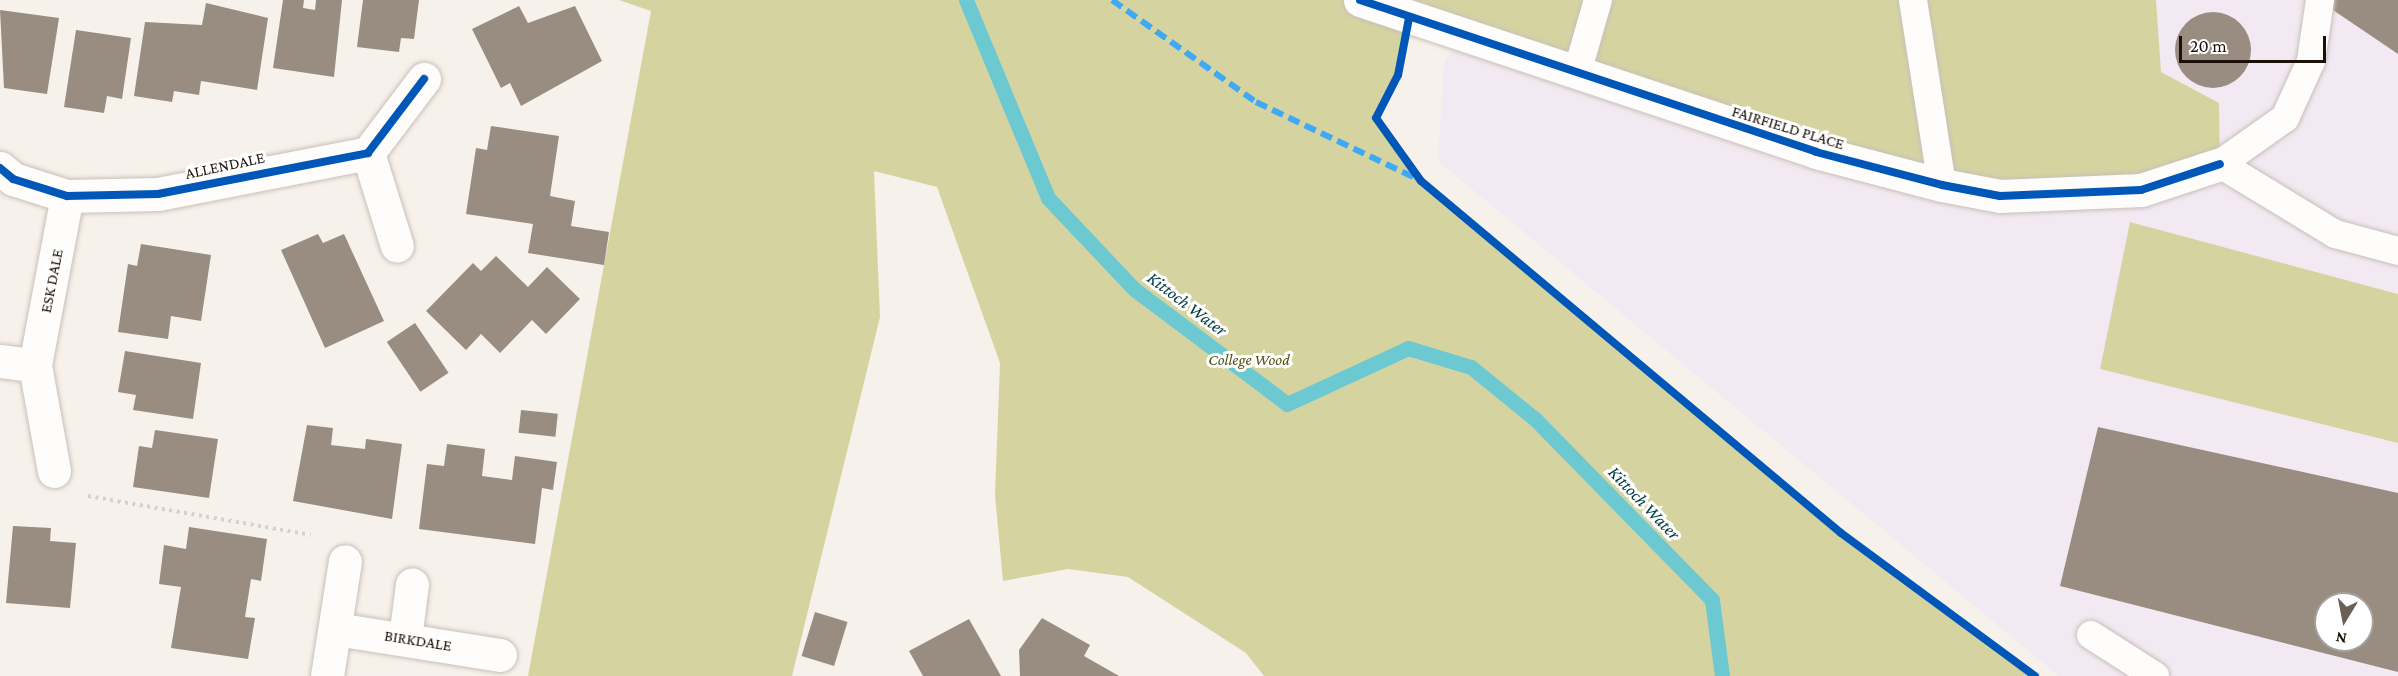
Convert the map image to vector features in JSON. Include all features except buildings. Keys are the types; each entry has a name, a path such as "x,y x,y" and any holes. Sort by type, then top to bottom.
{"street":[{"name":"FAIRFIELD PLACE","path":"1360,0 1816,152 1942,185 2000,196 2141,190 2220,164"},
{"path":"397,246 368,153 424,78"},
{"name":"ALLENDALE","path":"0,168 13,179 67,196 158,194 368,153"},
{"name":"ESK DALE","path":"54,471 35,365 67,196"},
{"path":"0,361 35,365"},
{"path":"327,676 345,561"},
{"path":"405,638 412,584"},
{"name":"BIRKDALE","path":"336,628 500,655"}],"lane":[{"path":"1577,74 1598,0"},
{"path":"1913,0 1942,185"},
{"path":"2320,0 2312,61 2285,118 2220,164 2335,234 2398,251"},
{"path":"2091,635 2155,676"}],"path":[{"path":"54,471 77,494 327,538 345,561"}],"shaded area":[{"path":"1477,0 2398,0 2398,294 2130,222 2100,369 2398,443 2398,676 2059,676 1438,161 1444,63"}],"green space":[{"name":"College Wood","path":"619,0 2156,0 2161,72 2219,103 2220,164 2000,196 1409,19 1398,75 1376,118 1421,181 1841,533 2035,676 1264,676 1246,653 1128,577 1068,569 1003,581 995,495 1000,363 937,187 874,171 880,317 792,676 528,676 651,11"},
{"path":"2130,222 2398,294 2398,443 2100,369"}],"waterway":[{"name":"Kittoch Water","path":"966,0 1048,198 1134,289 1287,404 1408,348 1471,367 1535,419 1712,600 1722,676"}],"marked path":[{"path":"1112,0 1256,102 1415,178"}],"cycle path":[{"path":"1360,0 1816,152 1942,185 2000,196 2141,190 2220,164"},
{"path":"1409,18 1398,75 1376,118 1421,181 1841,533 2035,676"},
{"path":"0,168 13,179 67,196 158,194 368,153 424,79"}]}
